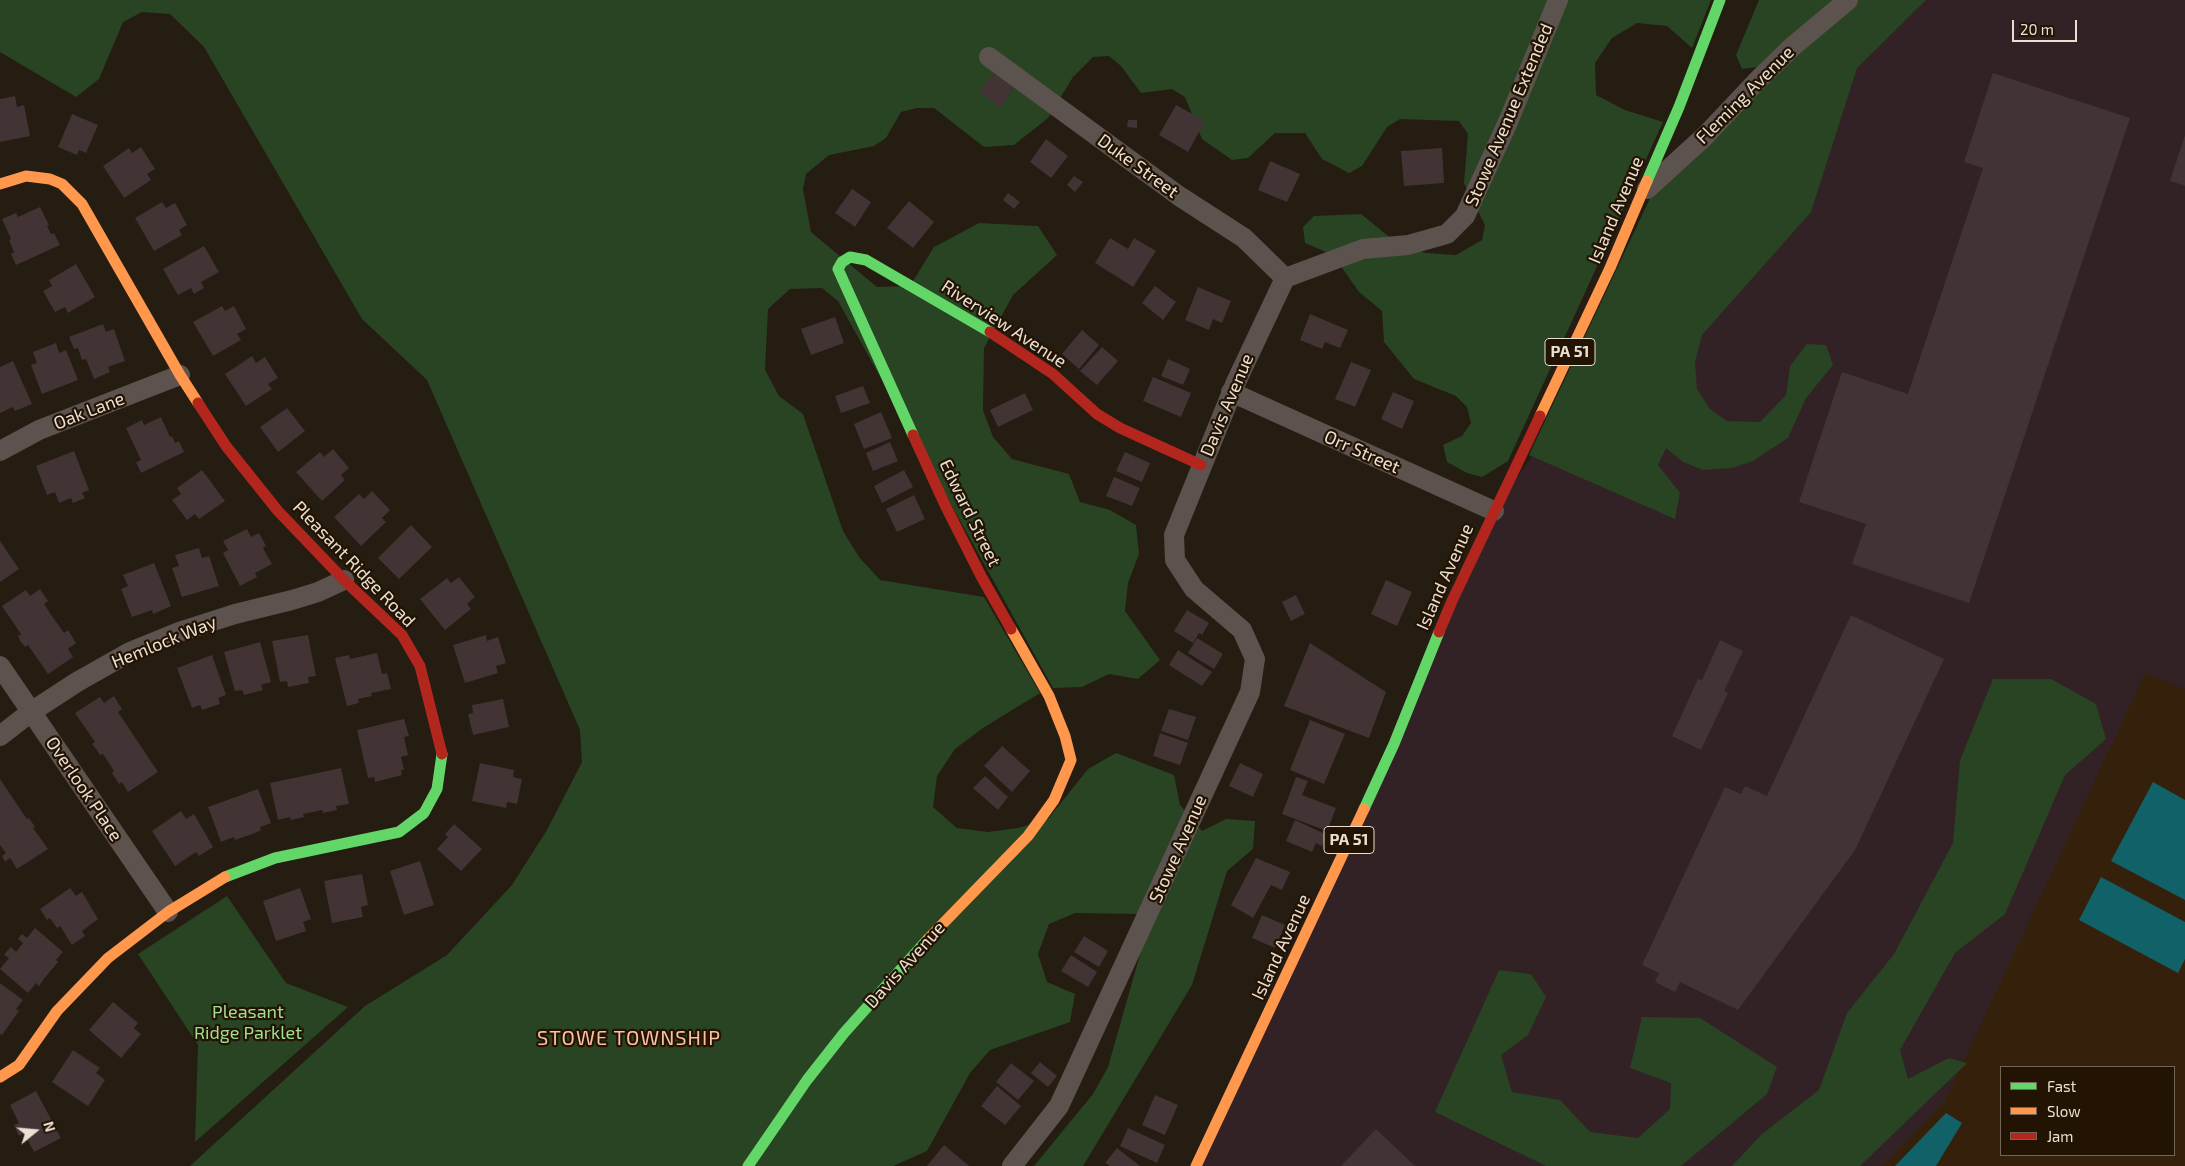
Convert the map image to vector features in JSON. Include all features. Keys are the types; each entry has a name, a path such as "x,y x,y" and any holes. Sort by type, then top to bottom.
{"street":[{"name":"Stowe Avenue Extended","path":"1285,278 1364,250 1408,245 1447,234 1466,216 1508,122 1558,0"},
{"name":"Island Avenue","path":"1196,1166 1394,744 1452,601 1610,268 1679,107 1720,0"},
{"name":"Fleming Avenue","path":"1644,192 1705,136 1792,47 1848,0"},
{"name":"Duke Street","path":"989,57 1180,196 1244,238 1285,278"},
{"name":"Pleasant Ridge Road","path":"0,184 26,176 38,177 62,184 82,204 180,376 226,446 272,503 344,580 402,635 420,666 442,756 437,789 424,813 399,832 275,858 221,879 168,912 108,958 57,1011 19,1065 0,1076"},
{"name":"Riverview Avenue","path":"838,269 842,262 850,257 866,260 1006,341 1053,374 1097,414 1120,428 1201,465"},
{"name":"Edward Street","path":"838,269 945,505 981,576 1049,696 1065,736 1071,760 1068,770"},
{"name":"Davis Avenue","path":"1174,535 1232,392 1285,278"},
{"name":"Oak Lane","path":"0,451 39,430 180,376"},
{"name":"Orr Street","path":"1232,392 1494,511"},
{"name":"Stowe Avenue","path":"1012,1166 1060,1106 1250,692 1255,659 1242,630 1194,589 1176,560 1174,535"},
{"name":"Hemlock Way","path":"0,736 31,712 77,682 130,652 179,632 236,614 318,592 344,580"},
{"name":"Overlook Place","path":"0,666 168,912"},
{"name":"Davis Avenue","path":"748,1166 807,1080 844,1033 937,929 1028,836 1054,800 1068,770"}],"shaded area":[{"path":"1848,0 2185,0 2185,1166 1196,1166 1494,511"},
{"path":"2145,673 2185,689 2185,1166 1883,1166 1945,1101"}],"green space":[{"path":"0,0 1711,0 1692,48 1667,26 1637,23 1612,38 1595,63 1596,95 1625,110 1663,122 1508,461 1482,477 1467,473 1447,462 1443,445 1462,436 1471,423 1467,407 1456,396 1414,379 1384,342 1382,311 1359,292 1333,255 1305,243 1303,227 1314,216 1361,214 1398,244 1426,253 1456,255 1482,240 1485,225 1464,183 1468,134 1459,121 1400,119 1387,127 1362,166 1349,173 1322,159 1305,133 1275,133 1248,158 1232,160 1202,139 1185,97 1172,89 1141,93 1121,66 1109,56 1093,57 1073,77 1048,118 1014,145 984,147 934,108 917,108 901,112 886,138 874,146 829,155 806,174 803,189 811,232 877,287 910,286 934,247 979,223 1038,226 1057,255 1013,295 984,348 983,410 993,437 1012,459 1069,474 1080,502 1110,510 1136,525 1139,554 1128,583 1125,611 1160,660 1138,679 1109,674 1082,687 1053,688 838,301 822,288 790,289 768,309 765,370 779,396 803,414 843,531 859,557 880,580 984,597 1040,693 983,728 955,749 937,776 933,807 957,828 988,832 1018,828 1048,819 1088,769 1116,753 1174,775 1180,805 1202,831 1226,819 1255,821 1253,849 1227,871 1192,985 1083,1166 1034,1166 1093,1094 1108,1067 1143,944 1137,914 1075,913 1049,924 1038,954 1047,982 1075,994 1070,1022 990,1050 970,1073 927,1151 893,1166 190,1166 365,1006 447,955 512,885 547,830 582,762 580,730 427,380 362,319 204,47 170,14 142,12 123,22 99,79 76,97 0,52"},
{"path":"1759,0 1840,0 1758,67 1742,69 1736,55"},
{"path":"1853,0 1926,0 1857,68 1811,212 1702,335 1695,362 1697,389 1710,409 1727,421 1760,422 1786,395 1790,366 1807,344 1826,345 1833,365 1806,398 1788,438 1753,461 1732,468 1703,470 1683,462 1666,448 1658,465 1680,493 1675,519 1529,455 1653,192"},
{"path":"1993,679 2051,679 2096,704 2106,739 2065,775 2005,914 1955,953 1900,1050 1908,1079 1949,1058 1967,1063 1860,1166 1732,1166 1762,1134 1819,1090 1847,1013 1894,954 1953,843 1960,760"},
{"name":"Pleasant Ridge Parklet","path":"227,896 286,983 348,1007 195,1142 198,1045 138,954"},
{"path":"1499,970 1531,974 1546,997 1528,1035 1501,1055 1512,1092 1560,1100 1590,1132 1638,1138 1670,1109 1671,1083 1630,1068 1642,1017 1700,1018 1777,1067 1767,1094 1681,1166 1546,1166 1435,1112"}],"water":[{"path":"2153,782 2185,800 2185,900 2111,861"},
{"path":"2101,877 2185,922 2185,959 2178,973 2079,920"},
{"path":"1946,1113 1962,1123 1936,1166 1895,1166"}],"building":[{"path":"993,73 1014,88 1000,108 979,92"},
{"path":"1993,73 2130,118 1969,603 1852,564 1866,524 1799,502 1842,372 1908,394 1983,168 1964,162"},
{"path":"15,96 17,107 24,105 30,136 0,142 0,99"},
{"path":"1176,105 1205,121 1188,152 1159,135"},
{"path":"72,114 98,125 86,153 79,150 77,155 58,147"},
{"path":"1128,120 1137,120 1137,128 1127,127"},
{"path":"2185,135 2185,186 2170,181"},
{"path":"1046,139 1068,156 1051,178 1030,162"},
{"path":"141,147 155,169 147,174 151,180 124,198 103,166 129,148 132,153"},
{"path":"1442,148 1444,183 1404,186 1401,151"},
{"path":"1270,161 1300,174 1287,202 1258,190"},
{"path":"1074,176 1083,182 1075,192 1067,185"},
{"path":"852,189 871,202 855,227 835,213"},
{"path":"1008,193 1020,202 1014,209 1003,200"},
{"path":"909,201 934,222 913,248 887,228"},
{"path":"162,202 166,208 175,203 187,225 179,230 182,235 154,251 135,218"},
{"path":"40,207 49,225 47,226 51,234 54,233 60,245 16,265 11,254 14,252 9,240 11,239 2,219 16,213 18,217"},
{"path":"1110,238 1128,249 1134,238 1156,251 1133,287 1095,263"},
{"path":"204,246 219,272 201,282 204,288 194,294 191,288 178,295 163,269"},
{"path":"76,264 95,297 68,313 65,307 55,312 43,291 52,286 49,280"},
{"path":"1155,286 1176,302 1163,320 1142,303"},
{"path":"1198,287 1231,301 1222,323 1213,319 1209,330 1185,320"},
{"path":"222,306 225,311 234,306 246,329 237,334 241,340 213,356 193,322"},
{"path":"1310,314 1348,330 1340,348 1325,342 1322,349 1300,340"},
{"path":"835,317 844,343 811,355 801,329"},
{"path":"103,324 106,332 114,329 125,361 108,367 110,372 94,379 86,359 82,360 78,348 74,349 69,337"},
{"path":"1082,330 1099,345 1079,369 1062,354"},
{"path":"56,343 59,353 66,350 78,380 42,394 31,365 37,363 33,352"},
{"path":"1102,347 1118,361 1097,385 1080,371"},
{"path":"252,356 256,363 265,357 278,378 268,384 272,389 246,406 225,374"},
{"path":"1168,359 1190,369 1183,385 1161,376"},
{"path":"13,361 32,404 15,411 13,407 0,413 0,367"},
{"path":"1351,362 1371,370 1355,407 1335,399"},
{"path":"1153,377 1191,393 1181,417 1143,401"},
{"path":"863,386 870,403 841,413 835,396"},
{"path":"1393,392 1414,401 1402,429 1381,419"},
{"path":"1025,393 1033,410 998,427 990,410"},
{"path":"287,408 305,431 278,452 260,427"},
{"path":"881,412 892,438 864,449 854,424"},
{"path":"161,417 170,437 172,436 175,443 179,441 184,452 141,473 136,462 141,460 126,428 142,420 144,425"},
{"path":"890,442 898,461 873,471 866,453"},
{"path":"333,449 349,468 341,475 345,480 322,501 296,472 320,452 324,457"},
{"path":"74,451 89,490 82,493 85,498 73,503 71,498 59,503 55,492 47,495 36,466"},
{"path":"1125,452 1150,463 1142,482 1116,471"},
{"path":"202,470 225,501 199,519 195,514 187,520 172,500 181,494 177,488"},
{"path":"904,470 913,487 882,503 874,486"},
{"path":"1114,477 1140,488 1132,506 1106,496"},
{"path":"372,491 390,510 382,518 386,522 361,546 334,517 359,494 364,499"},
{"path":"914,495 925,519 897,532 886,509"},
{"path":"411,525 432,547 399,579 378,558"},
{"path":"247,529 251,537 259,533 266,546 263,548 272,564 255,573 257,577 240,586 223,553 228,550 223,541"},
{"path":"0,541 19,569 0,582"},
{"path":"199,548 202,558 209,556 219,586 182,597 172,568 179,566 175,555"},
{"path":"154,563 171,606 153,614 152,610 132,617 121,589 128,586 123,575"},
{"path":"459,577 475,597 467,604 471,609 445,630 420,599 447,578 451,583"},
{"path":"1386,580 1412,592 1397,626 1371,614"},
{"path":"40,589 48,601 44,604 54,619 64,633 68,630 76,643 68,649 73,657 48,674 28,645 25,647 21,642 18,636 21,634 2,606 26,590 30,596"},
{"path":"1296,595 1305,614 1291,621 1282,602"},
{"path":"1187,610 1209,623 1202,635 1199,633 1193,643 1174,631"},
{"path":"1851,615 1944,659 1855,850 1738,1010 1680,982 1675,992 1655,982 1659,973 1642,965 1725,787 1741,794 1745,786 1767,796"},
{"path":"308,635 316,676 308,677 309,683 288,687 287,681 280,682 272,641"},
{"path":"486,635 487,641 498,637 506,663 496,666 498,673 465,683 453,645"},
{"path":"1197,638 1223,654 1214,669 1188,653"},
{"path":"1720,640 1743,651 1724,691 1728,693 1701,750 1672,736 1698,679 1702,680"},
{"path":"260,642 271,682 261,685 263,690 244,695 242,690 235,691 224,652"},
{"path":"1310,643 1386,692 1369,738 1284,706"},
{"path":"1178,650 1212,672 1202,686 1169,665"},
{"path":"377,653 382,674 387,673 391,689 371,693 372,696 358,699 359,703 347,706 335,658 349,655 350,659"},
{"path":"212,655 226,695 218,698 220,704 202,710 200,705 192,708 177,668"},
{"path":"114,696 122,709 118,712 158,772 128,792 122,782 119,784 112,773 114,771 103,754 100,755 92,744 95,742 75,713 100,697 104,703"},
{"path":"503,699 509,727 473,735 468,714 473,713 472,705"},
{"path":"1169,709 1196,717 1188,740 1161,731"},
{"path":"404,719 409,736 404,737 408,755 401,757 404,770 401,770 402,775 375,782 374,777 368,778 357,730"},
{"path":"1310,720 1345,734 1324,784 1290,770"},
{"path":"1160,733 1188,743 1180,765 1153,756"},
{"path":"1002,746 1030,771 1012,792 984,766"},
{"path":"480,763 514,770 513,777 522,779 517,804 507,802 506,808 472,801"},
{"path":"1240,763 1263,774 1253,797 1229,786"},
{"path":"341,768 349,804 336,806 337,810 323,813 322,810 303,814 304,817 291,820 290,817 278,820 270,783"},
{"path":"985,776 1008,797 998,810 973,788"},
{"path":"1296,777 1308,781 1302,795 1336,808 1327,831 1282,814"},
{"path":"0,779 27,819 29,818 35,827 33,828 48,849 17,869 10,858 5,862 2,856 6,853 0,845"},
{"path":"258,789 271,823 260,827 261,830 255,833 235,840 234,837 221,842 208,807"},
{"path":"181,811 186,819 194,814 213,847 199,856 196,852 175,866 152,831"},
{"path":"1295,820 1327,835 1322,846 1316,843 1312,852 1286,841"},
{"path":"454,824 482,849 461,871 437,849 448,837 445,834"},
{"path":"1256,858 1290,872 1282,890 1271,885 1253,918 1231,905"},
{"path":"420,861 434,905 404,915 390,871"},
{"path":"362,874 368,905 361,907 363,917 332,923 324,881"},
{"path":"70,888 76,896 82,892 98,919 82,931 85,936 72,945 60,926 57,928 50,918 47,920 40,909"},
{"path":"300,888 311,919 303,922 306,931 276,941 263,901"},
{"path":"1262,915 1285,925 1275,948 1252,938"},
{"path":"35,928 63,952 56,960 58,962 39,986 36,983 28,993 0,969 9,958 4,955 8,950 11,947 16,952 23,943 18,939 22,934 27,938"},
{"path":"1084,936 1108,951 1099,967 1074,952"},
{"path":"1071,955 1097,972 1088,987 1061,971"},
{"path":"0,983 23,1000 16,1009 19,1011 2,1035 0,1034"},
{"path":"113,1002 138,1023 134,1028 141,1034 121,1058 89,1030"},
{"path":"73,1050 100,1068 96,1073 105,1080 88,1106 52,1082"},
{"path":"1040,1062 1057,1076 1048,1087 1031,1073"},
{"path":"1011,1063 1034,1081 1018,1100 996,1082"},
{"path":"997,1086 1021,1106 1005,1125 981,1106"},
{"path":"36,1091 61,1138 34,1152 24,1133 19,1136 14,1125 19,1123 10,1105"},
{"path":"1155,1095 1178,1105 1165,1135 1142,1125"},
{"path":"1128,1128 1165,1145 1157,1163 1120,1146"},
{"path":"1376,1129 1415,1166 1341,1166"},
{"path":"944,1145 969,1166 927,1166"},
{"path":"1117,1148 1140,1166 1110,1166 1105,1163"}],"traffic: fast":[{"path":"1647,181 1679,107 1720,0"},
{"path":"913,435 838,269 842,262 850,257 866,260 990,332"},
{"path":"1364,809 1394,744 1439,632"},
{"path":"225,877 275,858 399,832 424,813 437,789 442,754"},
{"path":"748,1166 807,1080 844,1033 928,939"}],"traffic: slow":[{"path":"0,184 26,176 50,179 62,184 82,204 198,403"},
{"path":"1540,416 1610,268 1647,181"},
{"path":"928,939 1028,836 1054,800 1071,760 1065,736 1049,696 1011,629"},
{"path":"1196,1166 1364,809"},
{"path":"0,1077 19,1065 57,1011 108,958 168,912 225,877"}],"traffic: jam":[{"path":"990,332 1053,374 1097,414 1120,428 1201,465"},
{"path":"198,403 226,446 278,511 344,580 402,635 420,666 442,754"},
{"path":"1439,632 1540,416"},
{"path":"913,435 945,505 981,576 1011,629"}],"district":[{"name":"STOWE TOWNSHIP","path":"629,1038"}]}
